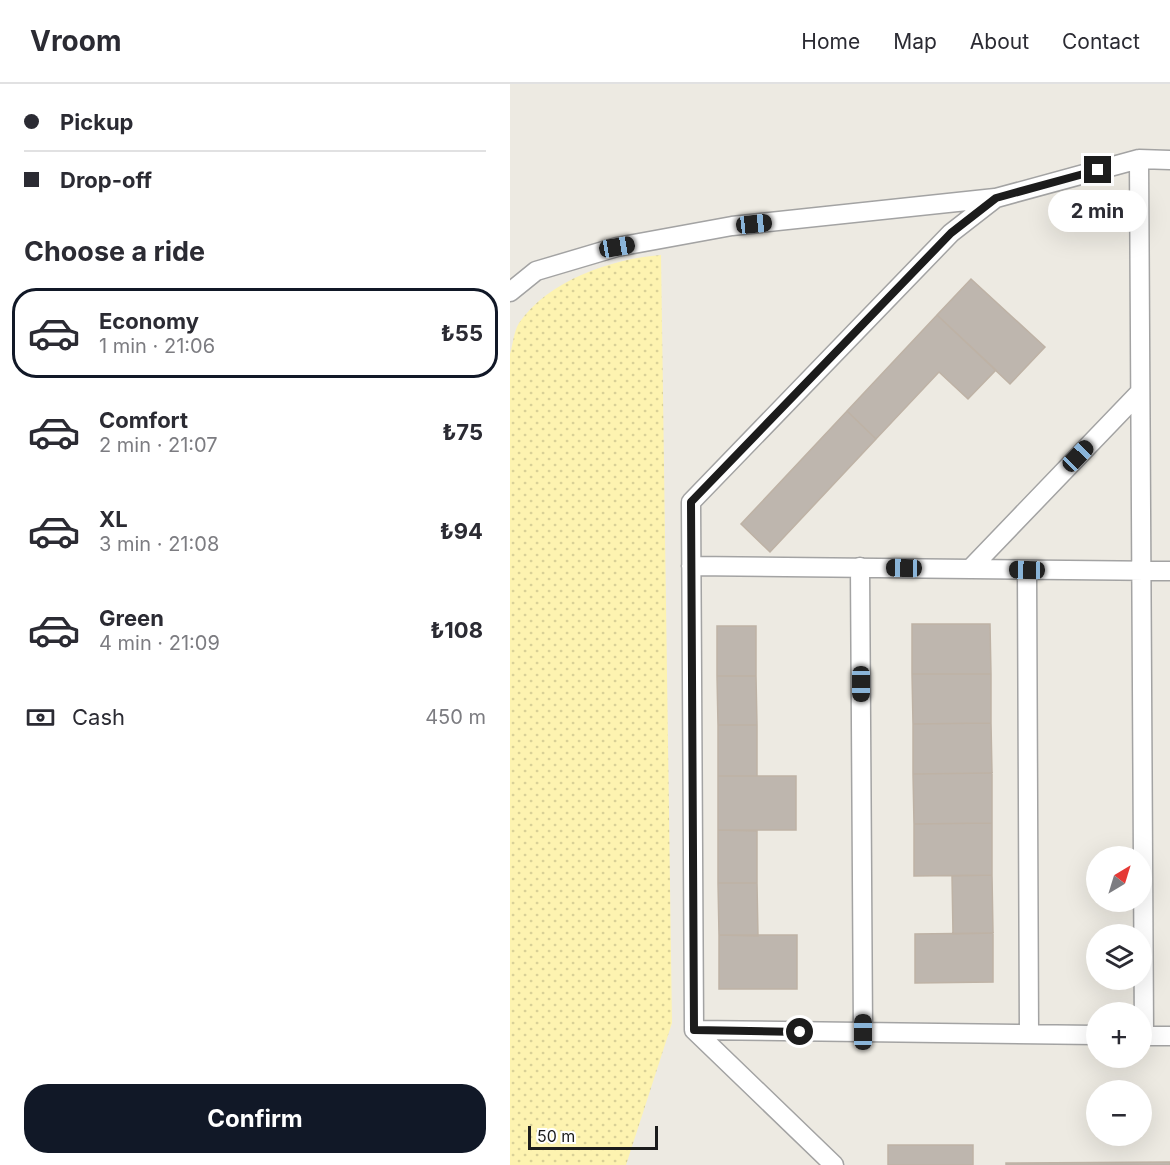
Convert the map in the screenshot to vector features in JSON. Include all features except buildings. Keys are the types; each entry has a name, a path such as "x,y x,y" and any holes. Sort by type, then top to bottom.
{"street":[{"path":"1139,159 1143,1002"},
{"path":"510,292 536,272 617,247 732,226 996,198 1139,159 1170,160"},
{"path":"834,1165 694,1030 691,502 951,233 996,198"},
{"path":"970,569 1140,392"},
{"path":"692,566 1170,571"},
{"path":"860,567 863,1032"},
{"path":"1027,570 1029,1034"},
{"path":"694,1030 1086,1035"},
{"path":"1152,1036 1170,1036"}],"sand":[{"path":"661,255 672,1023 626,1165 510,1165 510,354 519,323 547,295 582,274 622,261"}],"route":[{"path":"800,1032 694,1030 691,502 951,233 996,198 1098,170"}]}
